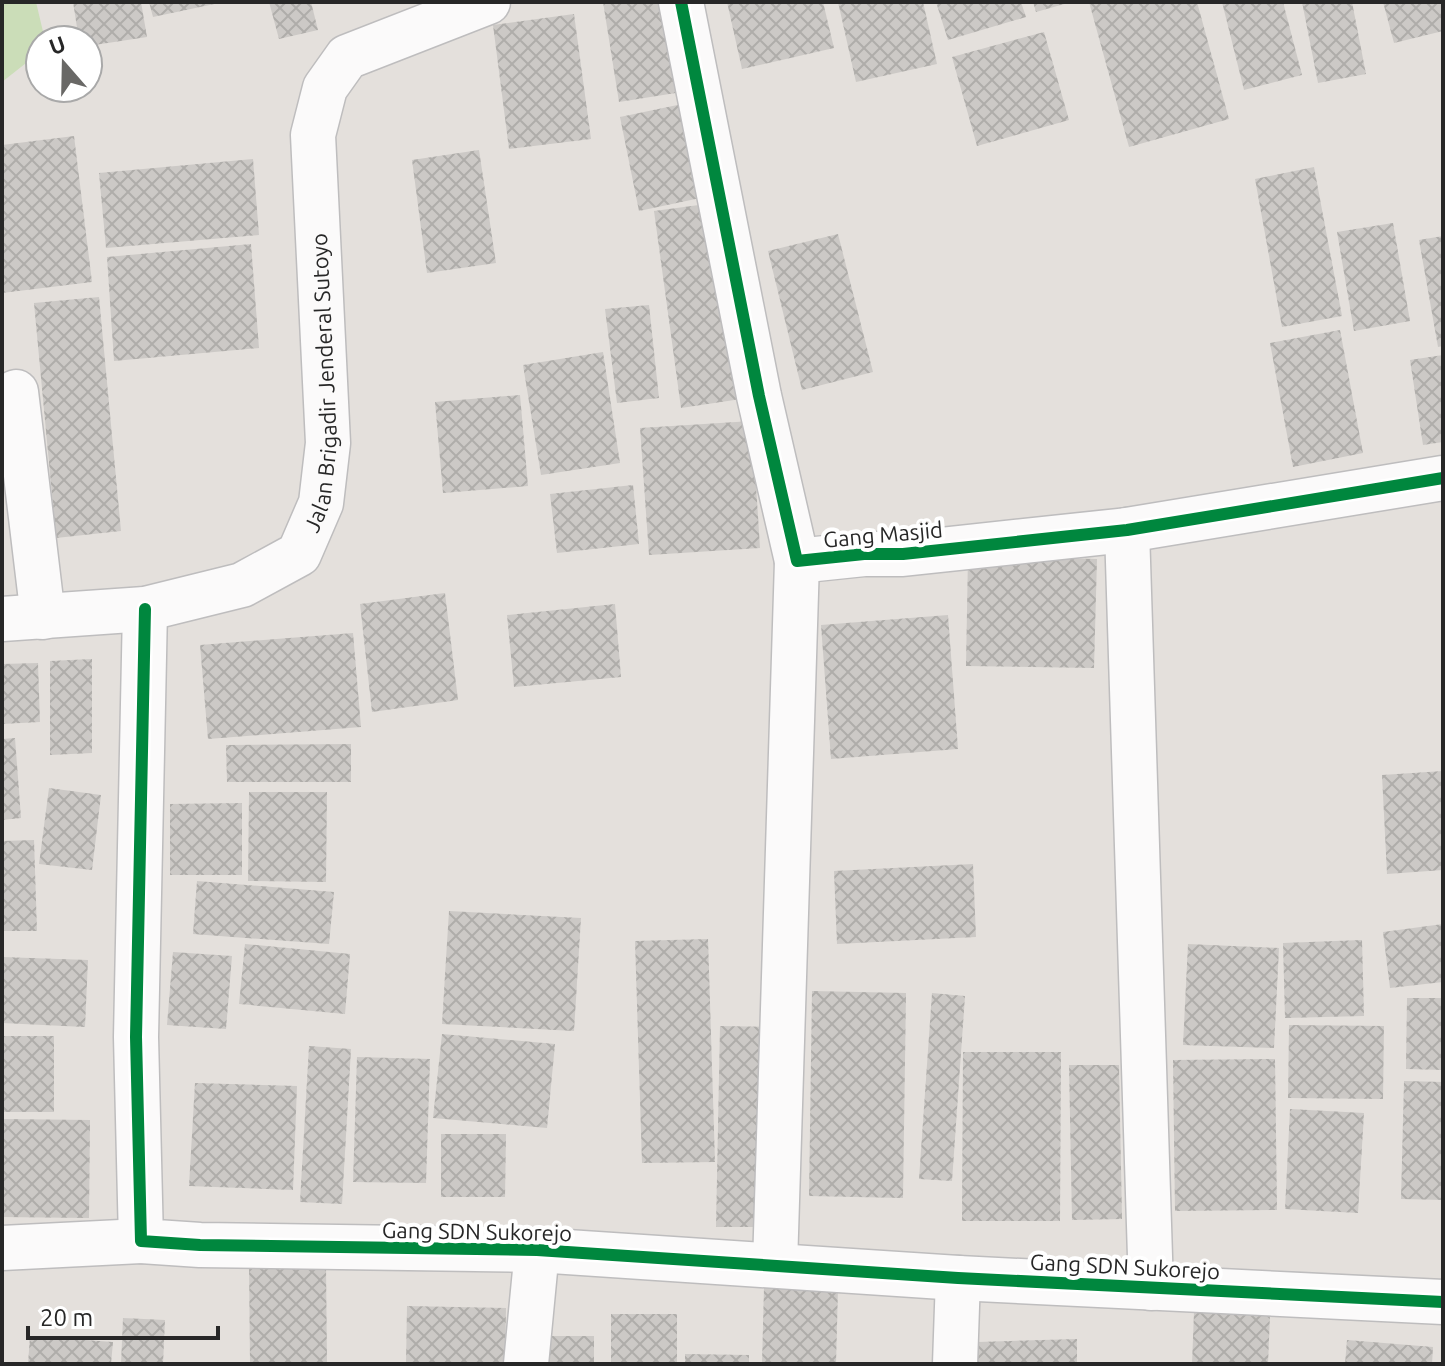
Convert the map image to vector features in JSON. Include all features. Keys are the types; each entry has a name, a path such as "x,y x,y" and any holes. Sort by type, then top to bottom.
{"street":[{"name":"Gang Masjid","path":"681,2 759,396 797,561 864,554 903,554 1127,530 1443,478"},
{"name":"Jalan Brigadir Jenderal Sutoyo","path":"22,618 145,609 242,585 299,554 321,503 328,443 313,135 325,88 347,57 462,7"},
{"path":"16,392 22,618"},
{"path":"1127,530 1151,1288"},
{"path":"775,1265 797,561"},
{"path":"141,1241 136,1037 145,609"},
{"name":"Gang SDN Sukorejo","path":"2,1248 141,1241 216,1246 537,1250 958,1278 1443,1302"},
{"path":"526,1364 537,1250"},
{"path":"955,1364 958,1278"}],"green space":[{"path":"2,2 36,2 41,24 24,24 24,65 2,82"}],"building":[{"path":"73,2 141,2 147,37 104,44 104,24 76,24"},
{"path":"149,2 219,2 219,3 153,17"},
{"path":"269,2 311,2 318,30 279,39"},
{"path":"603,2 668,2 682,92 619,102"},
{"path":"727,2 823,2 834,48 742,69"},
{"path":"838,2 923,2 937,64 856,82"},
{"path":"936,2 1021,2 1026,17 948,40"},
{"path":"1033,2 1068,2 1068,3 1036,12"},
{"path":"1089,2 1197,2 1229,119 1129,147"},
{"path":"1222,2 1283,2 1302,75 1244,90"},
{"path":"1302,2 1352,2 1366,74 1318,83"},
{"path":"1383,2 1443,2 1443,31 1394,43"},
{"path":"574,14 591,139 509,149 493,25"},
{"path":"1044,32 1069,120 977,146 952,57"},
{"path":"687,103 705,197 639,211 620,117"},
{"path":"74,136 92,282 2,293 2,145"},
{"path":"479,150 496,263 427,273 412,160"},
{"path":"253,159 259,235 106,248 99,173"},
{"path":"1314,167 1342,316 1282,327 1255,179"},
{"path":"714,203 741,399 681,408 654,211"},
{"path":"1393,223 1410,321 1354,331 1337,232"},
{"path":"838,234 873,372 802,390 768,251"},
{"path":"1443,236 1443,346 1438,347 1419,240"},
{"path":"251,244 259,348 114,361 107,257"},
{"path":"99,297 121,531 56,538 34,303"},
{"path":"649,305 659,398 617,403 605,309"},
{"path":"1340,330 1363,453 1293,467 1270,343"},
{"path":"603,352 620,463 541,475 523,365"},
{"path":"1443,355 1443,442 1423,445 1410,360"},
{"path":"520,395 528,486 443,493 435,402"},
{"path":"752,421 760,548 649,555 640,428"},
{"path":"633,485 639,544 557,553 550,494"},
{"path":"968,556 1097,559 1094,668 966,666"},
{"path":"445,593 458,700 372,712 360,604"},
{"path":"615,604 621,677 514,687 507,615"},
{"path":"948,615 958,749 831,759 821,625"},
{"path":"353,633 361,727 208,739 200,645"},
{"path":"92,659 92,753 50,755 50,661"},
{"path":"38,663 40,722 2,724 2,664"},
{"path":"15,738 21,818 2,820 2,739"},
{"path":"351,744 351,782 227,782 226,745"},
{"path":"1443,771 1443,870 1387,874 1382,775"},
{"path":"49,788 101,795 92,870 39,864"},
{"path":"249,792 327,792 326,882 248,881"},
{"path":"242,803 242,875 170,875 170,804"},
{"path":"34,840 37,931 2,931 2,841"},
{"path":"973,864 976,937 837,944 834,871"},
{"path":"197,881 334,892 329,944 193,934"},
{"path":"449,911 581,918 574,1031 442,1024"},
{"path":"1443,924 1443,982 1390,988 1383,932"},
{"path":"708,939 715,1162 642,1163 635,941"},
{"path":"1362,940 1364,1016 1285,1018 1283,943"},
{"path":"245,944 350,954 345,1014 239,1004"},
{"path":"1188,944 1279,948 1274,1048 1183,1045"},
{"path":"173,952 232,956 226,1029 167,1025"},
{"path":"2,957 88,960 85,1027 2,1023"},
{"path":"812,991 906,993 903,1198 809,1196"},
{"path":"932,993 965,996 952,1181 919,1179"},
{"path":"1407,998 1443,998 1443,1070 1406,1069"},
{"path":"1289,1025 1384,1026 1383,1099 1288,1098"},
{"path":"720,1026 776,1027 772,1227 716,1227"},
{"path":"442,1034 555,1044 547,1128 433,1118"},
{"path":"2,1036 54,1036 54,1112 2,1112"},
{"path":"309,1046 351,1049 342,1204 300,1202"},
{"path":"963,1052 1061,1052 1060,1221 962,1221"},
{"path":"357,1057 430,1059 426,1183 353,1182"},
{"path":"1275,1059 1277,1210 1175,1211 1173,1060"},
{"path":"1069,1065 1119,1065 1122,1219 1072,1220"},
{"path":"1404,1081 1443,1082 1443,1200 1401,1199"},
{"path":"195,1083 297,1086 293,1190 189,1186"},
{"path":"1290,1109 1364,1113 1358,1213 1285,1209"},
{"path":"2,1119 90,1120 89,1218 2,1217"},
{"path":"441,1134 506,1134 505,1197 441,1197"},
{"path":"326,1264 327,1364 250,1364 249,1265"},
{"path":"764,1287 838,1288 836,1364 762,1364"},
{"path":"407,1306 506,1308 505,1364 406,1364"},
{"path":"1194,1312 1270,1315 1268,1364 1192,1364"},
{"path":"611,1314 677,1314 677,1364 611,1364"},
{"path":"123,1318 165,1320 163,1364 121,1364"},
{"path":"30,1336 113,1342 111,1364 28,1364"},
{"path":"543,1336 594,1336 594,1364 543,1364"},
{"path":"1077,1339 1077,1364 978,1364 978,1342"},
{"path":"1347,1340 1433,1347 1432,1364 1345,1364"},
{"path":"685,1354 749,1355 749,1364 685,1364"}],"cycle path":[{"path":"681,2 759,396 797,561 864,554 903,554 1127,530 1443,478"},
{"path":"145,609 136,1037 141,1241 200,1245 537,1250 958,1278 1443,1302"}]}
